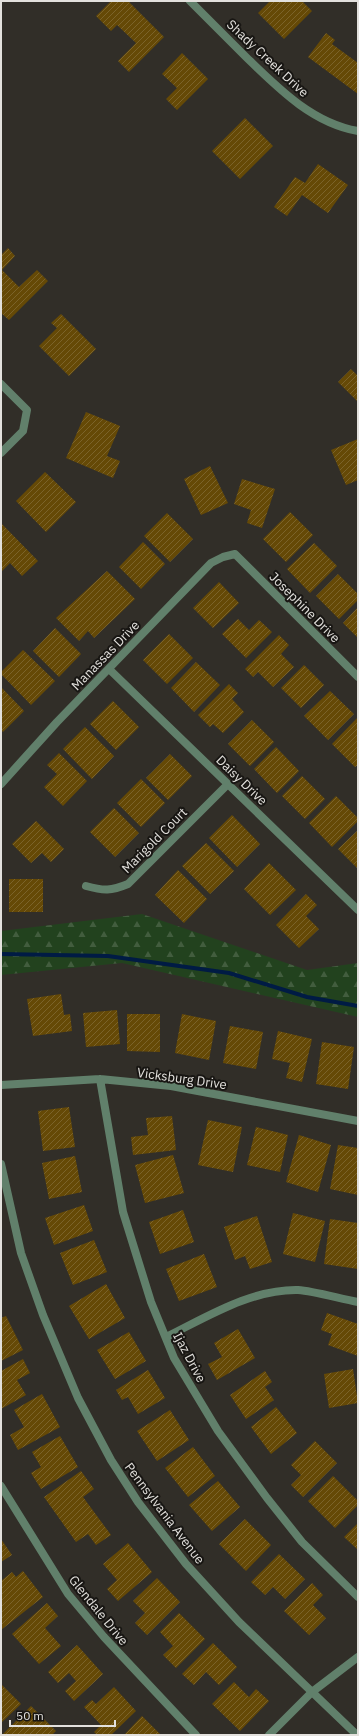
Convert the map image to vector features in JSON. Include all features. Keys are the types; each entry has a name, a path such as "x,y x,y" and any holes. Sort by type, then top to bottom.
{"street":[{"name":"Shady Creek Drive","path":"190,1 282,92 299,106 343,129 358,131"},
{"path":"1,384 27,410 23,431 1,453"},
{"name":"Manassas Drive","path":"1,784 211,563 223,557 235,554"},
{"name":"Josephine Drive","path":"235,554 358,676"},
{"name":"Daisy Drive","path":"109,669 357,908"},
{"name":"Marigold Court","path":"86,886 98,890 113,890 128,884 228,784"},
{"name":"Vicksburg Drive","path":"1,1085 100,1079 171,1086 358,1121"},
{"name":"Ijaz Drive","path":"100,1079 123,1212 151,1302 174,1358 218,1431 267,1498 302,1542 358,1597"},
{"name":"Pennsylvania Avenue","path":"1,1164 21,1253 43,1315 78,1398 111,1460 138,1502 186,1564 239,1622 357,1735"},
{"path":"166,1336 247,1299 272,1293 298,1290 358,1302"},
{"name":"Glendale Drive","path":"1,1486 68,1594 104,1637 196,1735"},
{"path":"269,1735 312,1692 358,1657"}],"green space":[{"path":"142,914 307,970 358,963 358,1017 122,963 1,975 1,931"}],"building":[{"path":"111,1 128,1 164,37 129,72 118,61 136,43 117,25 111,31 96,16"},
{"path":"270,1 302,1 312,11 284,39 258,13"},
{"path":"326,33 335,40 332,44 358,63 358,94 308,57"},
{"path":"182,53 208,79 177,110 166,99 177,88 162,74"},
{"path":"245,118 273,146 240,179 212,151"},
{"path":"318,164 348,185 328,213 302,195 287,216 274,207 295,177 305,183"},
{"path":"8,248 15,256 2,270 19,287 37,270 48,281 9,320 1,313 1,255"},
{"path":"61,314 96,349 69,376 39,346 57,328 51,323"},
{"path":"351,369 358,376 358,402 338,382"},
{"path":"86,412 120,426 107,456 120,461 113,478 66,458"},
{"path":"358,439 358,480 346,485 331,450"},
{"path":"210,466 228,503 201,515 184,479"},
{"path":"45,472 76,502 46,532 16,501"},
{"path":"242,479 275,489 262,528 247,523 251,510 234,504"},
{"path":"290,512 313,535 286,562 263,539"},
{"path":"167,513 193,539 170,562 144,536"},
{"path":"1,523 38,561 22,576 10,563 1,572"},
{"path":"143,542 165,564 141,589 119,567"},
{"path":"314,543 337,566 310,593 287,569"},
{"path":"107,571 135,599 94,638 88,631 79,641 56,618"},
{"path":"338,574 358,594 358,600 339,619 316,596"},
{"path":"219,582 239,603 213,628 193,608"},
{"path":"358,607 358,638 343,623"},
{"path":"238,619 249,630 259,620 272,632 246,658 222,634"},
{"path":"55,628 81,654 59,677 33,651"},
{"path":"169,634 193,658 167,684 143,660"},
{"path":"279,635 289,645 281,654 294,667 273,687 258,672 253,677 245,669"},
{"path":"23,650 55,681 31,705 1,674 1,672"},
{"path":"196,662 220,685 194,712 171,688"},
{"path":"304,665 324,685 301,708 281,688"},
{"path":"229,684 238,693 232,699 244,712 223,733 213,724 210,727 198,715"},
{"path":"1,687 24,711 3,732 1,730"},
{"path":"330,691 354,714 328,740 304,716"},
{"path":"113,701 139,727 116,750 90,724"},
{"path":"358,717 358,765 355,767 332,744"},
{"path":"252,720 274,742 250,766 228,744"},
{"path":"85,727 114,756 92,779 63,749"},
{"path":"276,747 299,771 277,793 254,769"},
{"path":"59,753 87,781 63,806 44,787 57,774 47,765"},
{"path":"170,754 192,776 168,800 146,778"},
{"path":"302,776 325,799 305,819 282,796"},
{"path":"141,779 165,803 141,827 117,803"},
{"path":"336,796 358,818 358,821 332,847 309,823"},
{"path":"114,808 139,833 115,857 90,832"},
{"path":"232,815 260,844 237,867 209,838"},
{"path":"36,821 64,849 51,862 42,853 31,863 12,844"},
{"path":"358,830 358,869 338,849"},
{"path":"206,843 234,871 210,894 182,866"},
{"path":"269,863 296,890 270,915 244,889"},
{"path":"178,870 207,899 184,923 155,895"},
{"path":"9,879 43,879 43,912 9,912"},
{"path":"306,894 317,905 306,916 319,929 299,948 276,925"},
{"path":"61,994 64,1015 70,1014 72,1031 33,1036 27,999"},
{"path":"117,1010 120,1044 86,1047 83,1013"},
{"path":"127,1014 160,1014 160,1052 127,1051"},
{"path":"182,1014 216,1021 209,1060 175,1053"},
{"path":"230,1026 263,1032 256,1069 223,1063"},
{"path":"278,1031 312,1039 302,1082 286,1078 290,1063 272,1059"},
{"path":"322,1042 354,1047 348,1089 316,1084"},
{"path":"69,1107 75,1147 43,1151 38,1111"},
{"path":"172,1116 176,1150 133,1155 131,1137 148,1135 146,1118"},
{"path":"208,1120 242,1127 233,1172 198,1165"},
{"path":"256,1127 288,1135 280,1172 247,1165"},
{"path":"299,1135 331,1145 318,1192 286,1182"},
{"path":"338,1145 358,1148 358,1195 330,1189"},
{"path":"173,1155 184,1193 145,1203 135,1165"},
{"path":"75,1156 82,1192 49,1199 42,1163"},
{"path":"84,1205 93,1231 54,1245 45,1218"},
{"path":"183,1210 194,1242 160,1254 149,1222"},
{"path":"293,1213 325,1221 315,1262 283,1254"},
{"path":"257,1216 272,1262 250,1269 245,1256 235,1260 224,1227"},
{"path":"330,1219 358,1223 358,1269 324,1264"},
{"path":"94,1240 107,1272 73,1285 60,1253"},
{"path":"204,1254 217,1287 179,1301 166,1269"},
{"path":"106,1284 125,1318 89,1339 69,1306"},
{"path":"327,1313 358,1324 358,1356 328,1345 332,1334 321,1330"},
{"path":"6,1316 23,1350 1,1361 1,1318"},
{"path":"238,1329 255,1358 217,1380 208,1364 222,1357 214,1343"},
{"path":"129,1332 146,1361 115,1379 97,1350"},
{"path":"23,1359 30,1373 17,1380 26,1395 1,1409 1,1371"},
{"path":"353,1369 358,1403 329,1408 324,1374"},
{"path":"148,1370 165,1398 138,1414 128,1397 122,1400 116,1390"},
{"path":"265,1371 272,1382 265,1387 274,1400 246,1419 230,1395"},
{"path":"42,1394 60,1427 18,1450 10,1435 24,1427 14,1410"},
{"path":"276,1407 297,1433 271,1454 251,1427"},
{"path":"170,1410 189,1440 157,1461 137,1431"},
{"path":"60,1436 78,1467 41,1489 31,1473 41,1467 32,1452"},
{"path":"315,1441 337,1463 303,1497 291,1485 301,1475 291,1465"},
{"path":"193,1447 215,1476 188,1497 165,1468"},
{"path":"81,1471 94,1489 83,1497 111,1535 96,1545 88,1534 76,1542 44,1497"},
{"path":"333,1476 358,1501 358,1505 335,1528 308,1501"},
{"path":"218,1481 240,1507 212,1531 189,1505"},
{"path":"245,1519 271,1545 246,1571 219,1544"},
{"path":"358,1523 358,1550 344,1537"},
{"path":"1,1539 12,1555 1,1562"},
{"path":"128,1543 152,1572 118,1601 107,1589 117,1580 103,1564"},
{"path":"279,1554 305,1579 285,1599 273,1587 265,1595 251,1582"},
{"path":"23,1571 43,1597 1,1630 1,1581 12,1572 16,1577"},
{"path":"157,1578 180,1602 147,1635 135,1623 145,1613 133,1601"},
{"path":"312,1583 323,1595 313,1605 326,1618 309,1635 284,1611"},
{"path":"47,1603 58,1616 45,1628 61,1646 39,1664 12,1634"},
{"path":"179,1613 205,1639 176,1668 163,1655 173,1646 160,1632"},
{"path":"213,1643 237,1667 219,1685 206,1672 194,1685 182,1674"},
{"path":"77,1645 103,1674 74,1701 65,1691 76,1681 69,1673 58,1683 48,1672"},
{"path":"234,1682 249,1697 256,1689 269,1701 240,1731 212,1704"},
{"path":"1,1684 21,1704 1,1723"},
{"path":"114,1687 136,1711 111,1735 97,1735 94,1732 101,1725 84,1707 92,1700 96,1704"},
{"path":"31,1706 56,1731 52,1735 3,1735 3,1734"},
{"path":"142,1716 161,1735 124,1735"}],"waterway":[{"path":"1,954 108,956 229,973 307,997 358,1006"}]}
